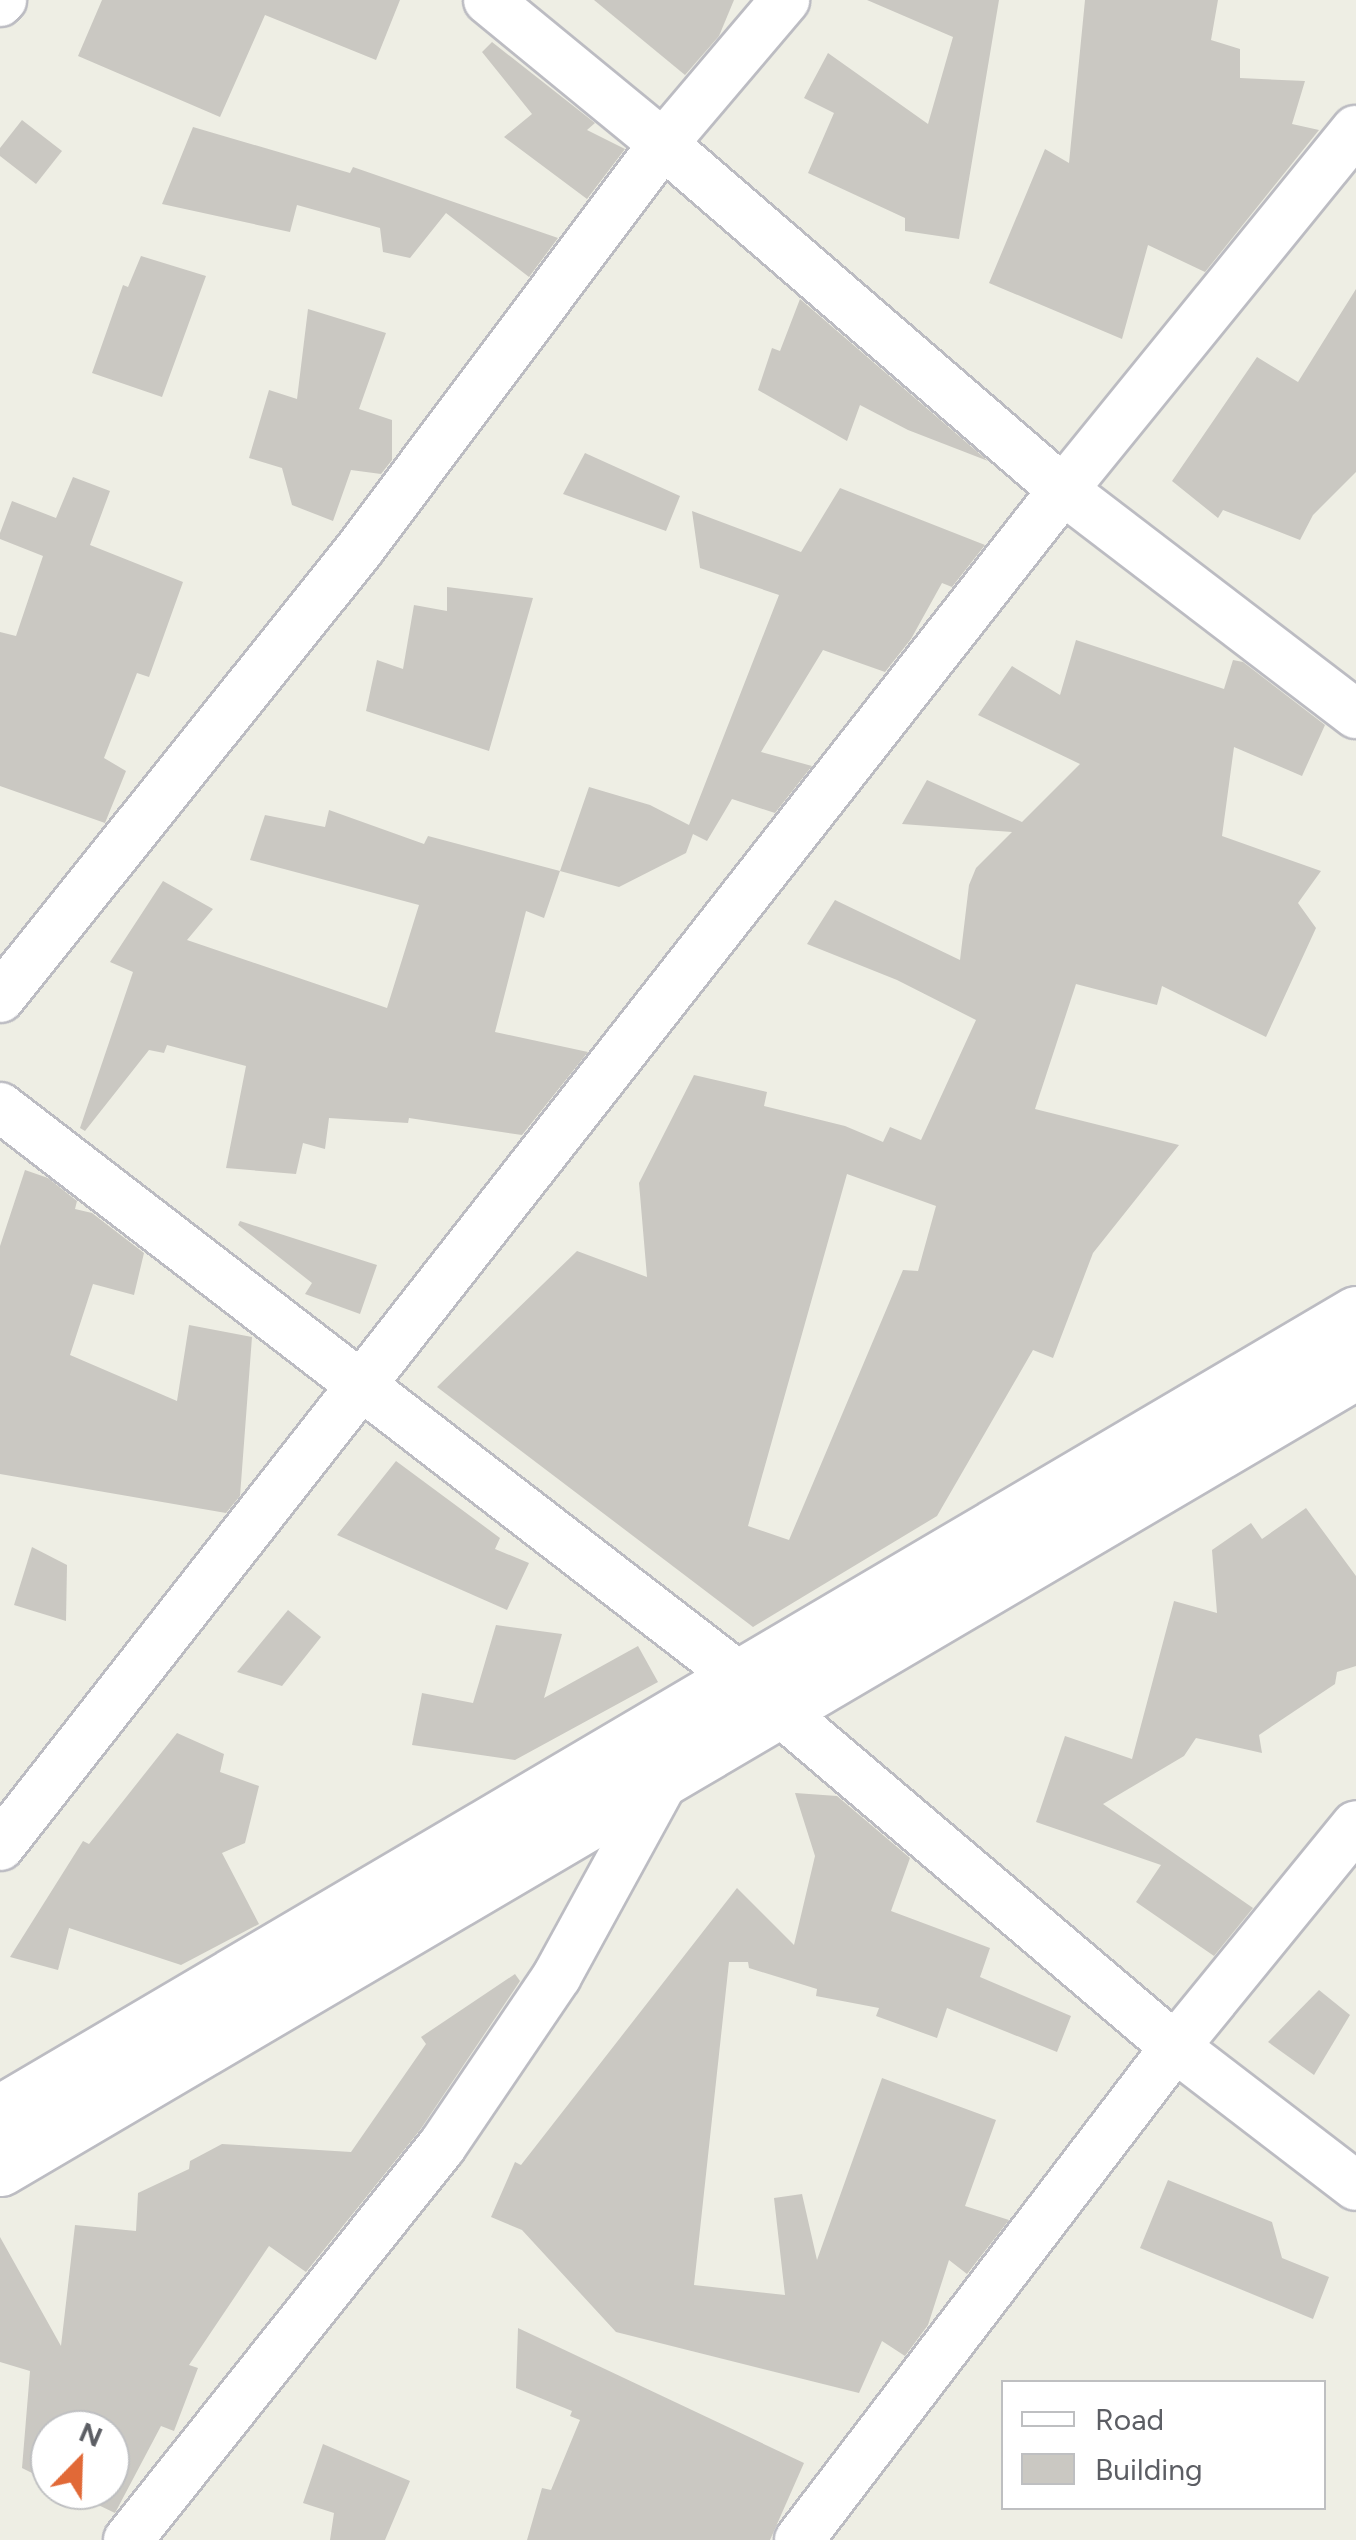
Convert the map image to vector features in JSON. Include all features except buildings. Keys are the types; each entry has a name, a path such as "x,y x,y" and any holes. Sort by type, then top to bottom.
{"street":[{"path":"488,0 663,144 1063,490 1356,714"},
{"path":"0,998 360,550 663,144 785,0"},
{"path":"0,1846 362,1390 1063,490 1356,130"},
{"path":"0,1107 760,1696 1175,2047 1356,2186"},
{"path":"0,2168 665,1778 760,1696 1356,1314"},
{"path":"0,2113 1356,1371"},
{"path":"128,2540 442,2146 557,1976 665,1778"},
{"path":"800,2540 1175,2047 1356,1824"}]}
